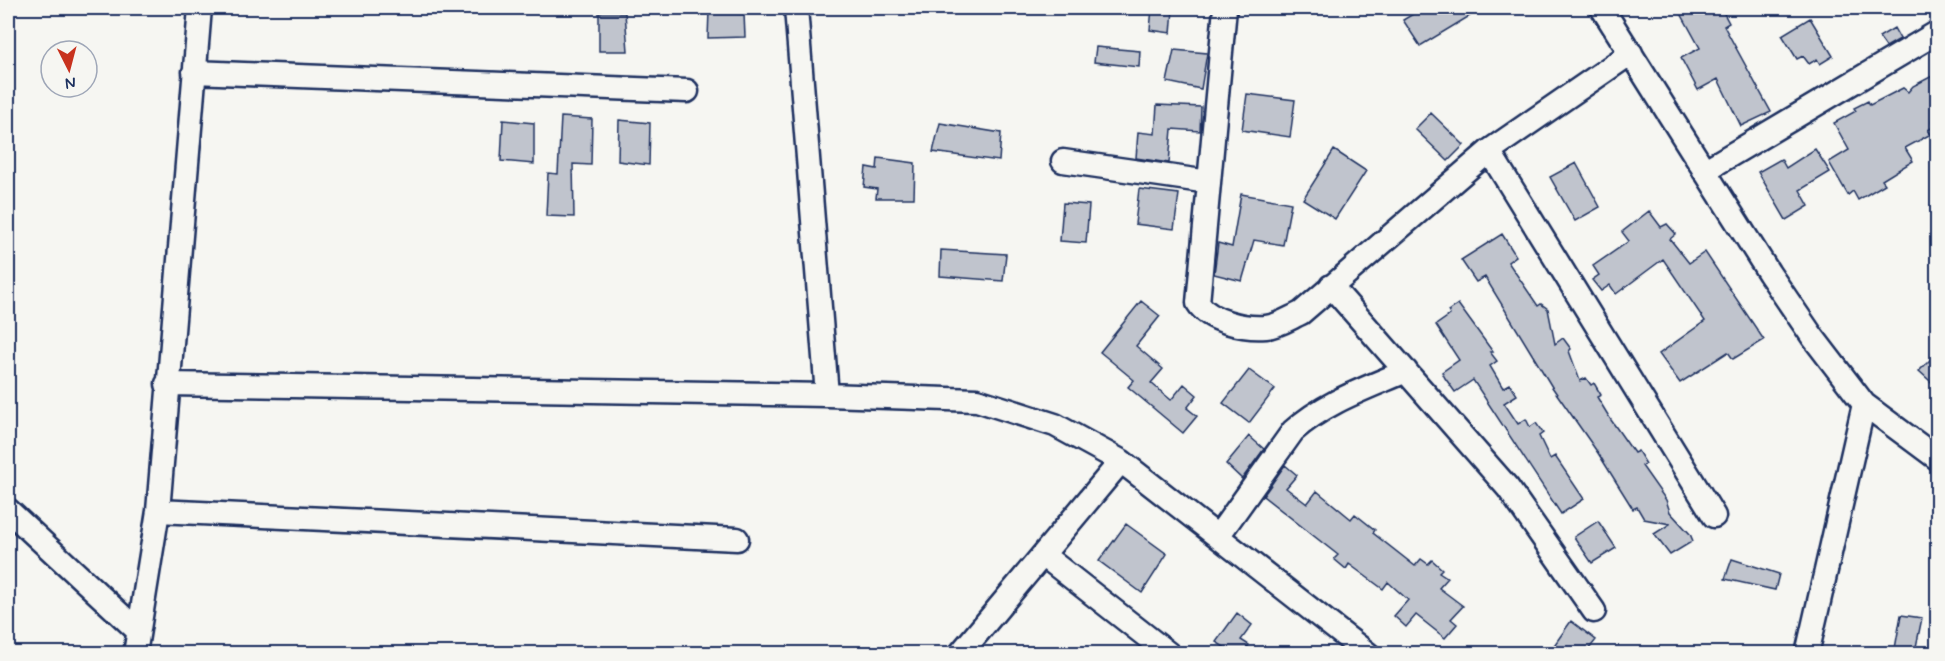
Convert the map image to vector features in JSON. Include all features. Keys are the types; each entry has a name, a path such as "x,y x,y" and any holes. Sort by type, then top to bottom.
{"street":[{"path":"135,654 158,511 200,8"},
{"path":"796,8 827,395"},
{"path":"1226,8 1198,303 1203,312 1215,320 1265,327 1301,313 1489,151 1631,53"},
{"path":"1602,8 1769,273 1864,404 1938,459"},
{"path":"1704,171 1938,33"},
{"path":"194,72 687,91"},
{"path":"1489,151 1714,516"},
{"path":"1063,161 1209,182"},
{"path":"1331,286 1508,488 1594,611"},
{"path":"1218,536 1293,431 1308,417 1325,407 1406,371"},
{"path":"167,384 827,395 977,400 1055,425 1121,461 1368,654"},
{"path":"1807,654 1864,404"},
{"path":"960,654 1121,461"},
{"path":"8,510 138,631"},
{"path":"158,511 737,539"},
{"path":"1043,555 1169,654"}],"building":[{"path":"1152,8 1173,10 1171,33 1150,30"},
{"path":"1423,8 1483,8 1420,46 1403,20"},
{"path":"1678,8 1721,8 1729,23 1724,26 1771,112 1741,126 1718,79 1698,90 1681,58 1700,48"},
{"path":"709,11 744,14 745,37 708,38"},
{"path":"599,13 625,13 628,51 599,51"},
{"path":"1810,18 1833,56 1820,64 1817,59 1809,64 1803,56 1797,59 1782,35"},
{"path":"1894,28 1900,39 1886,47 1879,37"},
{"path":"1096,47 1140,51 1139,67 1094,62"},
{"path":"1174,50 1207,53 1201,89 1167,82"},
{"path":"1938,73 1938,117 1932,120 1935,126 1928,130 1931,134 1905,148 1913,161 1882,180 1885,184 1858,200 1853,191 1848,195 1829,162 1849,150 1834,123 1856,111 1854,108 1868,101 1870,105 1903,88 1908,92 1913,86"},
{"path":"1247,94 1295,100 1290,137 1242,130"},
{"path":"1157,105 1201,107 1200,131 1172,129 1169,163 1136,158 1138,132 1155,134"},
{"path":"1431,113 1464,145 1448,161 1415,129"},
{"path":"561,117 592,119 591,165 573,164 574,217 546,216 548,173 558,174"},
{"path":"503,120 534,123 534,164 501,161"},
{"path":"619,120 650,123 649,165 618,161"},
{"path":"940,123 1001,133 999,161 933,152"},
{"path":"1815,149 1830,172 1800,190 1809,206 1786,220 1758,172 1781,159 1786,168"},
{"path":"1334,150 1366,171 1335,219 1303,199"},
{"path":"878,158 915,163 914,198 876,198 877,189 864,187 866,167 877,169"},
{"path":"1576,163 1600,207 1575,221 1550,177"},
{"path":"1139,189 1179,194 1174,229 1135,224"},
{"path":"1241,194 1291,203 1283,245 1254,240 1242,281 1214,274 1218,243 1232,247"},
{"path":"1063,203 1089,205 1086,243 1060,241"},
{"path":"1649,211 1661,227 1667,224 1676,234 1670,239 1689,263 1705,252 1764,340 1733,359 1728,352 1680,383 1659,354 1705,321 1663,259 1616,294 1610,285 1601,291 1592,280 1599,275 1593,266 1629,241 1622,232"},
{"path":"1502,234 1516,256 1508,262 1538,306 1541,304 1548,309 1555,344 1563,338 1571,349 1569,351 1580,381 1586,378 1591,385 1594,383 1601,395 1597,397 1611,420 1634,453 1638,451 1646,464 1642,466 1666,500 1670,512 1690,534 1693,541 1670,555 1654,534 1670,524 1644,519 1637,507 1633,509 1598,453 1552,387 1485,277 1476,282 1461,260"},
{"path":"941,250 1006,254 1003,281 940,276"},
{"path":"1141,301 1160,316 1136,346 1163,369 1151,383 1171,400 1184,384 1197,395 1187,408 1197,416 1183,433 1128,387 1134,380 1100,352"},
{"path":"1458,304 1493,352 1490,352 1497,361 1490,366 1503,388 1510,384 1517,395 1504,403 1518,424 1526,419 1530,427 1536,423 1543,433 1539,436 1550,459 1555,456 1584,499 1561,514 1473,380 1455,392 1442,372 1459,360 1436,325 1450,315 1448,311"},
{"path":"1938,352 1938,388 1919,371"},
{"path":"1249,370 1275,389 1249,423 1223,403"},
{"path":"1249,436 1264,449 1242,479 1226,464"},
{"path":"1285,465 1297,475 1286,488 1307,504 1317,491 1351,519 1355,514 1375,530 1373,533 1415,566 1421,559 1428,564 1432,560 1442,569 1439,572 1448,578 1439,588 1463,606 1451,619 1457,624 1445,638 1416,615 1406,627 1394,616 1408,600 1388,582 1383,589 1349,564 1346,569 1334,559 1338,555 1263,496"},
{"path":"1598,521 1616,548 1592,563 1574,537"},
{"path":"1126,524 1167,554 1142,593 1099,561"},
{"path":"1732,559 1779,574 1775,590 1725,579"},
{"path":"1237,613 1252,625 1241,640 1249,645 1242,654 1235,654 1216,642"},
{"path":"1901,615 1922,618 1916,647 1912,647 1912,654 1894,654"},
{"path":"1571,621 1596,640 1585,654 1548,654"}]}
